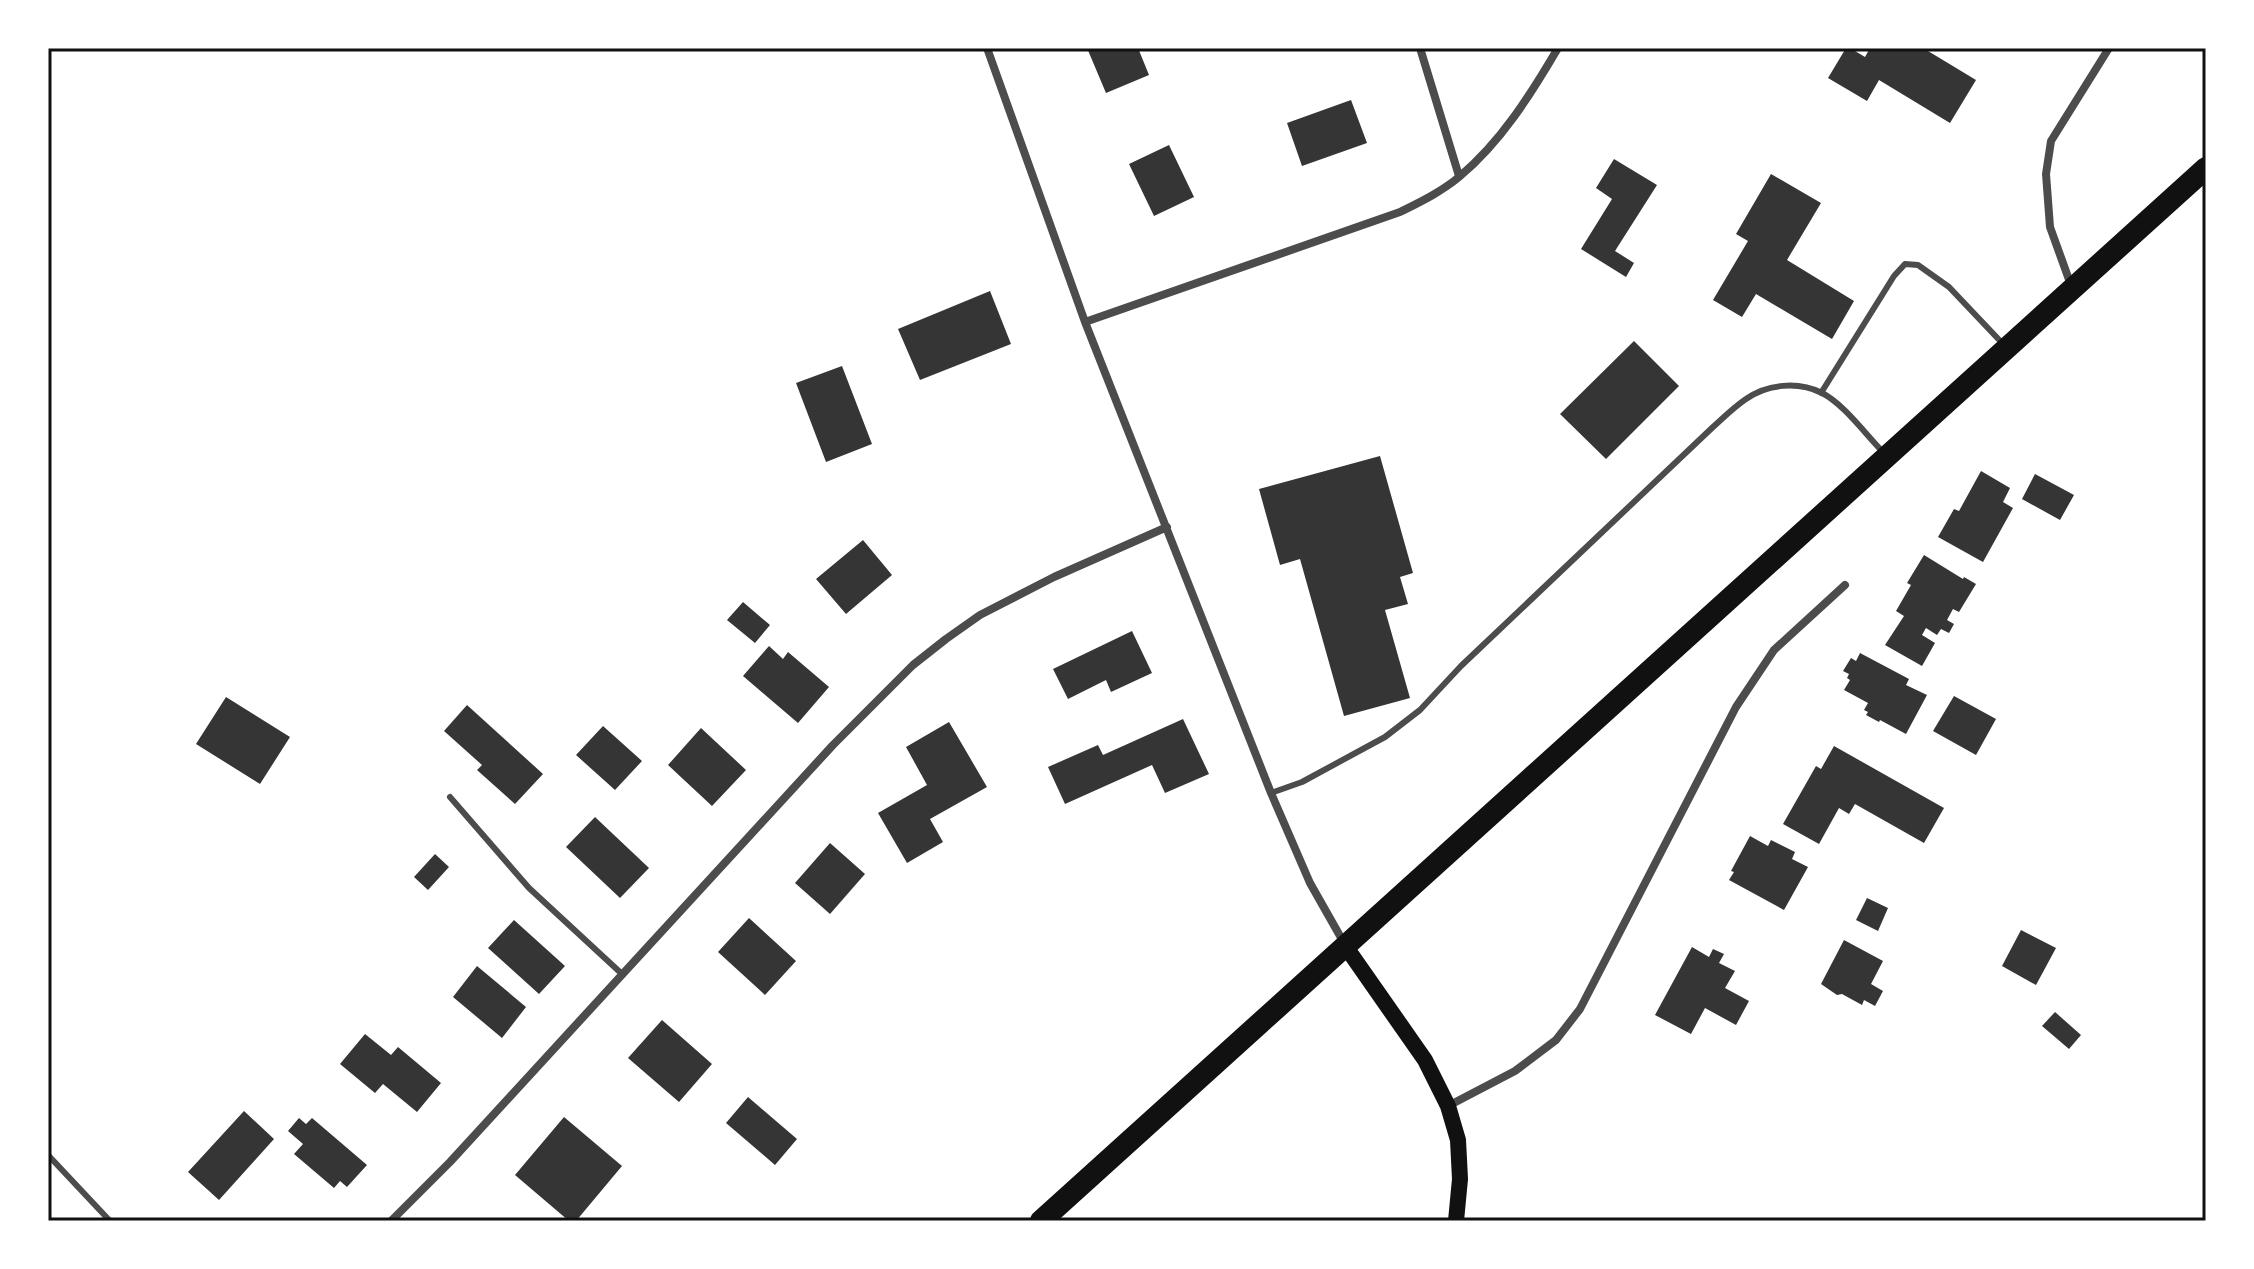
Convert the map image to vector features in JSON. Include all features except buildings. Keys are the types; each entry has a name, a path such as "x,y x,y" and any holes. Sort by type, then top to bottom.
{"highway":[{"path":"1041,1221 2206,168"}],"main road":[{"path":"1346,947 1425,1060 1448,1106 1458,1140 1460,1179 1456,1221"}],"street":[{"path":"987,48 1085,322 1271,793 1310,883 1346,947"},
{"path":"1420,48 1459,176"},
{"path":"1085,322 1400,212 1431,197 1459,176 1492,143 1517,113 1558,48"},
{"path":"2072,289 2050,227 2046,174 2049,152 2051,141 2109,48"},
{"path":"391,1221 450,1162 833,745 913,665 980,615 1054,577 1167,527"},
{"path":"1448,1106 1515,1071 1556,1040 1580,1009 1742,697 1774,650 1845,585"}],"lane":[{"path":"1821,393 1894,276 1905,264 1918,265 1949,287 2006,348"},
{"path":"1271,793 1302,782 1385,737 1420,710 1461,666 1747,397 1775,385 1798,386 1821,393 1838,405 1886,456"},
{"path":"450,797 529,888 622,974"},
{"path":"48,1155 110,1221"}]}
